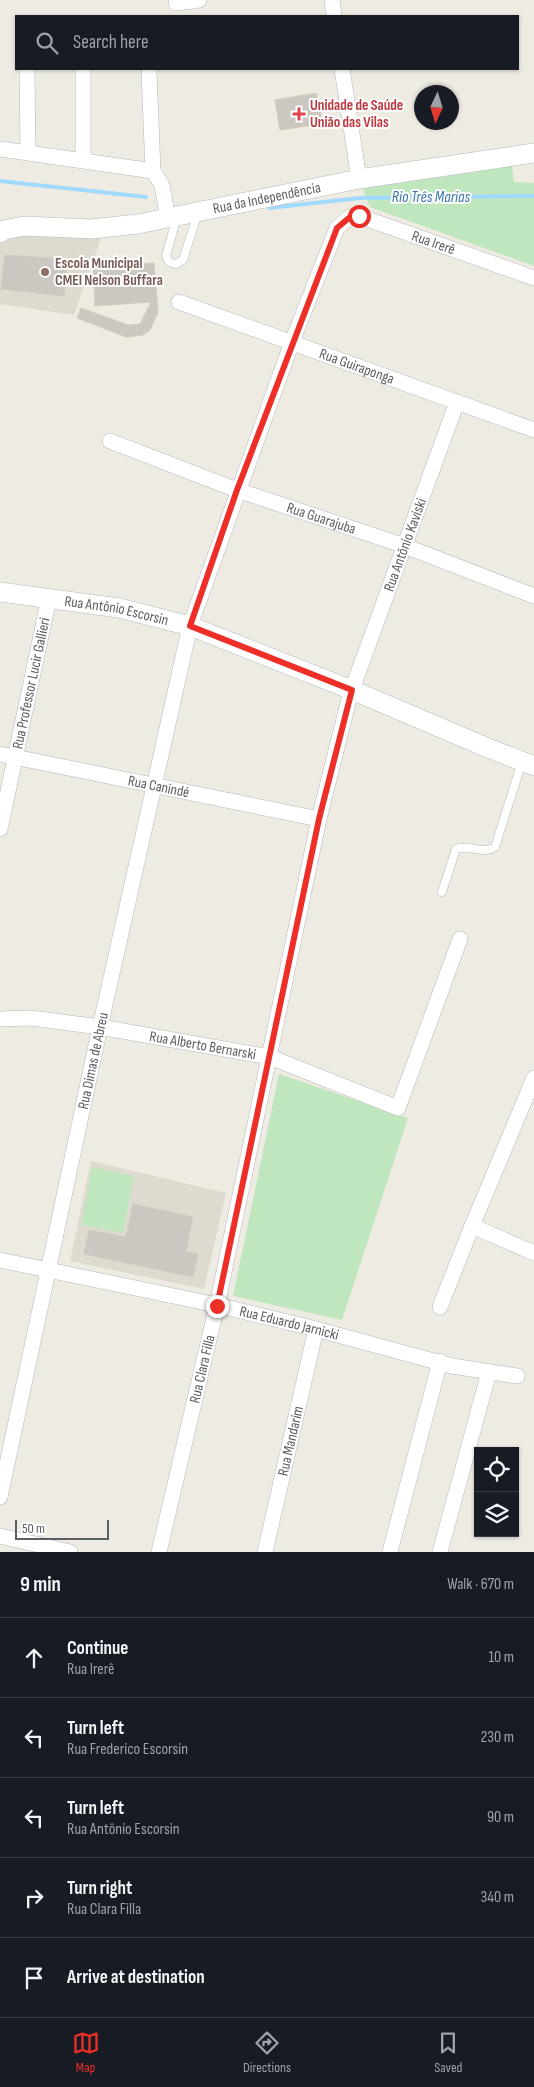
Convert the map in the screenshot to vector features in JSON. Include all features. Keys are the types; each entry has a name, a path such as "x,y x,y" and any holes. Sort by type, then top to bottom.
{"street":[{"path":"176,3 199,0"},
{"path":"332,0 334,15"},
{"path":"27,70 28,153"},
{"path":"83,70 83,160"},
{"path":"342,70 359,179"},
{"path":"149,72 154,171 162,185 172,218"},
{"path":"0,150 154,171"},
{"name":"Rua da Independência","path":"0,233 4,230 24,226 91,229 172,218 359,179 534,152"},
{"name":"Rua Irerê","path":"337,228 350,217 359,216 534,278"},
{"name":"Rua Dimas de Abreu","path":"0,1497 100,1027 190,626 237,490 337,228"},
{"name":"Rua Guiraponga","path":"179,302 534,430"},
{"name":"Rua Antônio Kaviski","path":"352,690 457,402"},
{"name":"Rua Guarajuba","path":"110,441 237,490 405,546 534,596"},
{"name":"Rua Antônio Escorsin","path":"0,592 119,608 190,626 352,690 528,764"},
{"name":"Rua Professor Lucir Gallieri","path":"0,829 49,598"},
{"name":"Rua Clara Filla","path":"159,1552 217,1306 319,819 352,690"},
{"name":"Rua Canindé","path":"0,754 319,819"},
{"name":"Rua Alberto Bernarski","path":"0,1018 31,1018 100,1027 270,1057 398,1108 460,939"},
{"path":"440,1307 534,1078"},
{"path":"472,1226 534,1253"},
{"name":"Rua Eduardo Jarnicki","path":"0,1260 316,1329 440,1361 452,1366 517,1376"},
{"name":"Rua Mandarim","path":"265,1552 316,1329"},
{"path":"390,1552 440,1361"},
{"path":"440,1552 489,1372"},
{"path":"0,1536 70,1552"}],"lane":[{"path":"172,218 166,256 169,262 176,264 182,260 199,212"},
{"path":"442,892 456,849 461,847 490,850 495,847 528,764"}],"shaded area":[{"name":"Escola Municipal CMEI Nelson Buffara","path":"8,233 101,238 74,315 0,304 0,240"},
{"path":"91,1161 226,1193 204,1289 70,1261"}],"green space":[{"path":"511,160 514,182 534,183 534,266 370,207 360,182"},
{"path":"279,1074 408,1118 342,1320 233,1296"},
{"path":"92,1167 134,1176 123,1233 81,1225"}],"building":[{"name":"Unidade de Saúde União das Vilas","path":"316,93 321,111 321,124 280,130 275,100"},
{"path":"5,255 67,259 64,296 1,289"},
{"path":"154,263 158,312 150,330 143,335 126,337 77,318 81,308 128,325 140,324 151,302 95,306 93,267"},
{"path":"133,1204 193,1217 186,1252 198,1254 193,1277 84,1254 89,1230 126,1237"}],"waterway":[{"name":"Rio Três Marias","path":"0,181 146,197"},
{"name":"Rio Três Marias","path":"269,208 360,198 534,196"}],"place":[{"name":"Unidade de Saúde União das Vilas","path":"299,114"},
{"name":"Escola Municipal CMEI Nelson Buffara","path":"45,272"}],"route":[{"path":"217,1306 319,819 352,690 190,626 237,490 337,228 350,217 359,216"}]}
